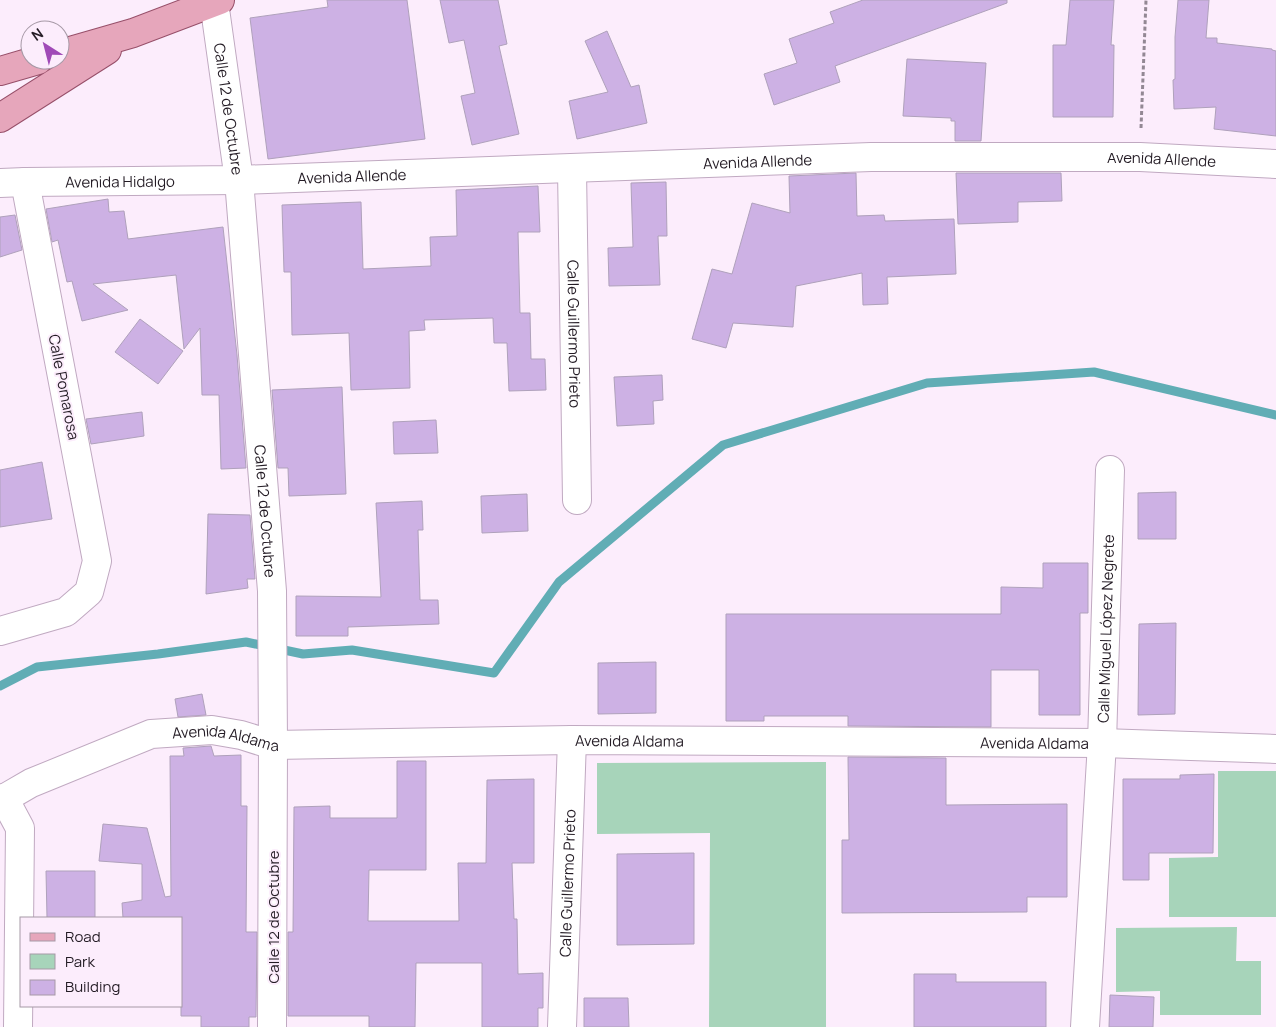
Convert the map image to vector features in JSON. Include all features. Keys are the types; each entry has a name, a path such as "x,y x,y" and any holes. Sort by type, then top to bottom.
{"main road":[{"path":"70,51 133,33 216,1"},
{"path":"0,118 133,33"},
{"path":"0,71 20,65"}],"street":[{"name":"Calle 12 de Octubre","path":"216,1 239,180 272,591 272,1027"},
{"name":"Avenida Allende","path":"239,180 871,157 1140,157 1276,164"},
{"name":"Calle Guillermo Prieto","path":"572,169 577,500"},
{"name":"Avenida Hidalgo","path":"13,182 239,180"},
{"name":"Calle Pomarosa","path":"0,631 66,612 89,592 97,561 13,182"},
{"name":"Calle Miguel López Negrete","path":"1085,1027 1102,743 1110,470"},
{"name":"Avenida Aldama","path":"2,800 31,783 151,734 212,730 240,735 273,745 572,740 1102,743 1276,749"},
{"name":"Calle Guillermo Prieto","path":"562,1027 572,740"},
{"path":"2,800 20,828 18,1027"}],"path":[{"path":"1140,157 1146,0"}],"green space":[{"path":"826,762 826,1027 709,1027 710,833 597,834 597,763"},
{"path":"1218,771 1276,771 1276,917 1169,917 1169,858 1218,857"},
{"path":"1237,927 1236,961 1261,961 1261,1015 1160,1015 1160,991 1116,992 1116,928"}],"building":[{"path":"327,0 407,0 425,139 268,159 250,18 328,7"},
{"path":"440,0 498,0 507,44 499,46 519,134 472,145 461,96 475,93 464,40 449,43"},
{"path":"863,0 1007,0 1007,3 835,66 840,82 774,105 764,74 797,63 789,39 834,23 830,12"},
{"path":"1070,0 1114,0 1111,45 1114,45 1113,117 1053,117 1053,45 1066,45"},
{"path":"1178,0 1209,0 1206,38 1217,38 1217,43 1276,51 1276,136 1214,129 1216,107 1174,109 1173,80 1175,79 1175,37"},
{"path":"607,31 631,87 639,85 647,123 577,139 569,101 608,92 585,41"},
{"path":"907,59 986,63 981,141 955,141 955,121 951,121 951,118 903,116"},
{"path":"856,173 857,216 884,215 885,221 954,219 956,274 887,277 888,304 863,305 862,273 796,286 793,327 733,323 726,348 692,339 712,269 732,274 752,203 790,213 789,176"},
{"path":"956,173 1061,173 1062,201 1018,202 1018,222 958,224"},
{"path":"666,182 667,236 658,236 660,285 609,286 608,248 633,247 631,183"},
{"path":"538,186 540,232 518,232 520,313 530,313 531,359 545,359 546,390 509,391 507,343 494,343 493,318 424,320 425,330 409,331 410,388 351,390 349,333 292,335 291,272 284,272 282,205 361,202 363,269 431,266 430,237 457,236 456,190"},
{"path":"108,199 109,212 124,211 128,239 223,227 237,355 246,468 221,469 219,395 202,395 200,328 184,349 176,275 93,284 128,310 82,321 72,281 67,282 58,240 52,242 46,209"},
{"path":"15,215 22,250 0,257 0,217"},
{"path":"140,319 183,351 158,384 115,352"},
{"path":"662,375 663,400 653,401 654,424 617,426 614,377"},
{"path":"342,387 346,494 289,496 288,468 278,468 272,390"},
{"path":"142,412 144,436 91,444 86,419"},
{"path":"436,420 438,453 394,454 393,422"},
{"path":"42,462 52,519 0,527 0,470"},
{"path":"1176,492 1176,539 1138,539 1138,493"},
{"path":"527,494 528,531 482,533 481,496"},
{"path":"422,501 423,530 418,530 420,600 438,600 439,624 348,627 348,636 296,636 296,596 381,597 376,503"},
{"path":"208,514 250,515 255,579 247,579 248,588 206,594"},
{"path":"1043,563 1088,563 1088,613 1080,613 1080,715 1039,715 1039,670 991,670 991,727 848,726 848,716 764,716 764,721 726,721 726,614 1001,614 1001,587 1043,588"},
{"path":"1176,623 1175,714 1138,715 1139,624"},
{"path":"656,662 656,713 598,714 598,663"},
{"path":"202,694 206,715 178,717 175,699"},
{"path":"211,746 214,756 241,755 241,806 247,806 246,932 257,932 256,1017 249,1017 249,1027 201,1027 201,1016 181,1016 182,917 123,917 122,903 142,900 142,864 99,861 103,824 147,828 165,897 171,896 170,756 184,756 183,748"},
{"path":"848,757 946,758 946,805 1067,804 1067,897 1027,897 1027,912 842,913 842,840 849,840"},
{"path":"397,761 426,761 426,870 369,870 368,921 459,921 458,863 486,863 487,780 534,779 534,863 512,863 514,919 517,919 518,974 543,973 543,1008 538,1008 538,1027 482,1027 482,963 416,963 415,1027 369,1027 369,1016 288,1016 288,932 293,932 294,807 330,806 330,818 397,818"},
{"path":"1214,774 1213,853 1149,853 1149,880 1123,880 1123,779 1180,779 1180,775"},
{"path":"694,853 694,944 617,945 617,854"},
{"path":"46,871 95,871 95,917 47,917"},
{"path":"914,974 956,974 956,982 1046,982 1046,1027 914,1027"},
{"path":"1110,995 1154,997 1153,1027 1109,1027"},
{"path":"584,998 628,998 629,1027 584,1027"}],"waterway":[{"path":"0,686 37,667 246,642 303,654 352,650 494,673 559,582 723,445 927,383 1094,372 1276,415"}]}
